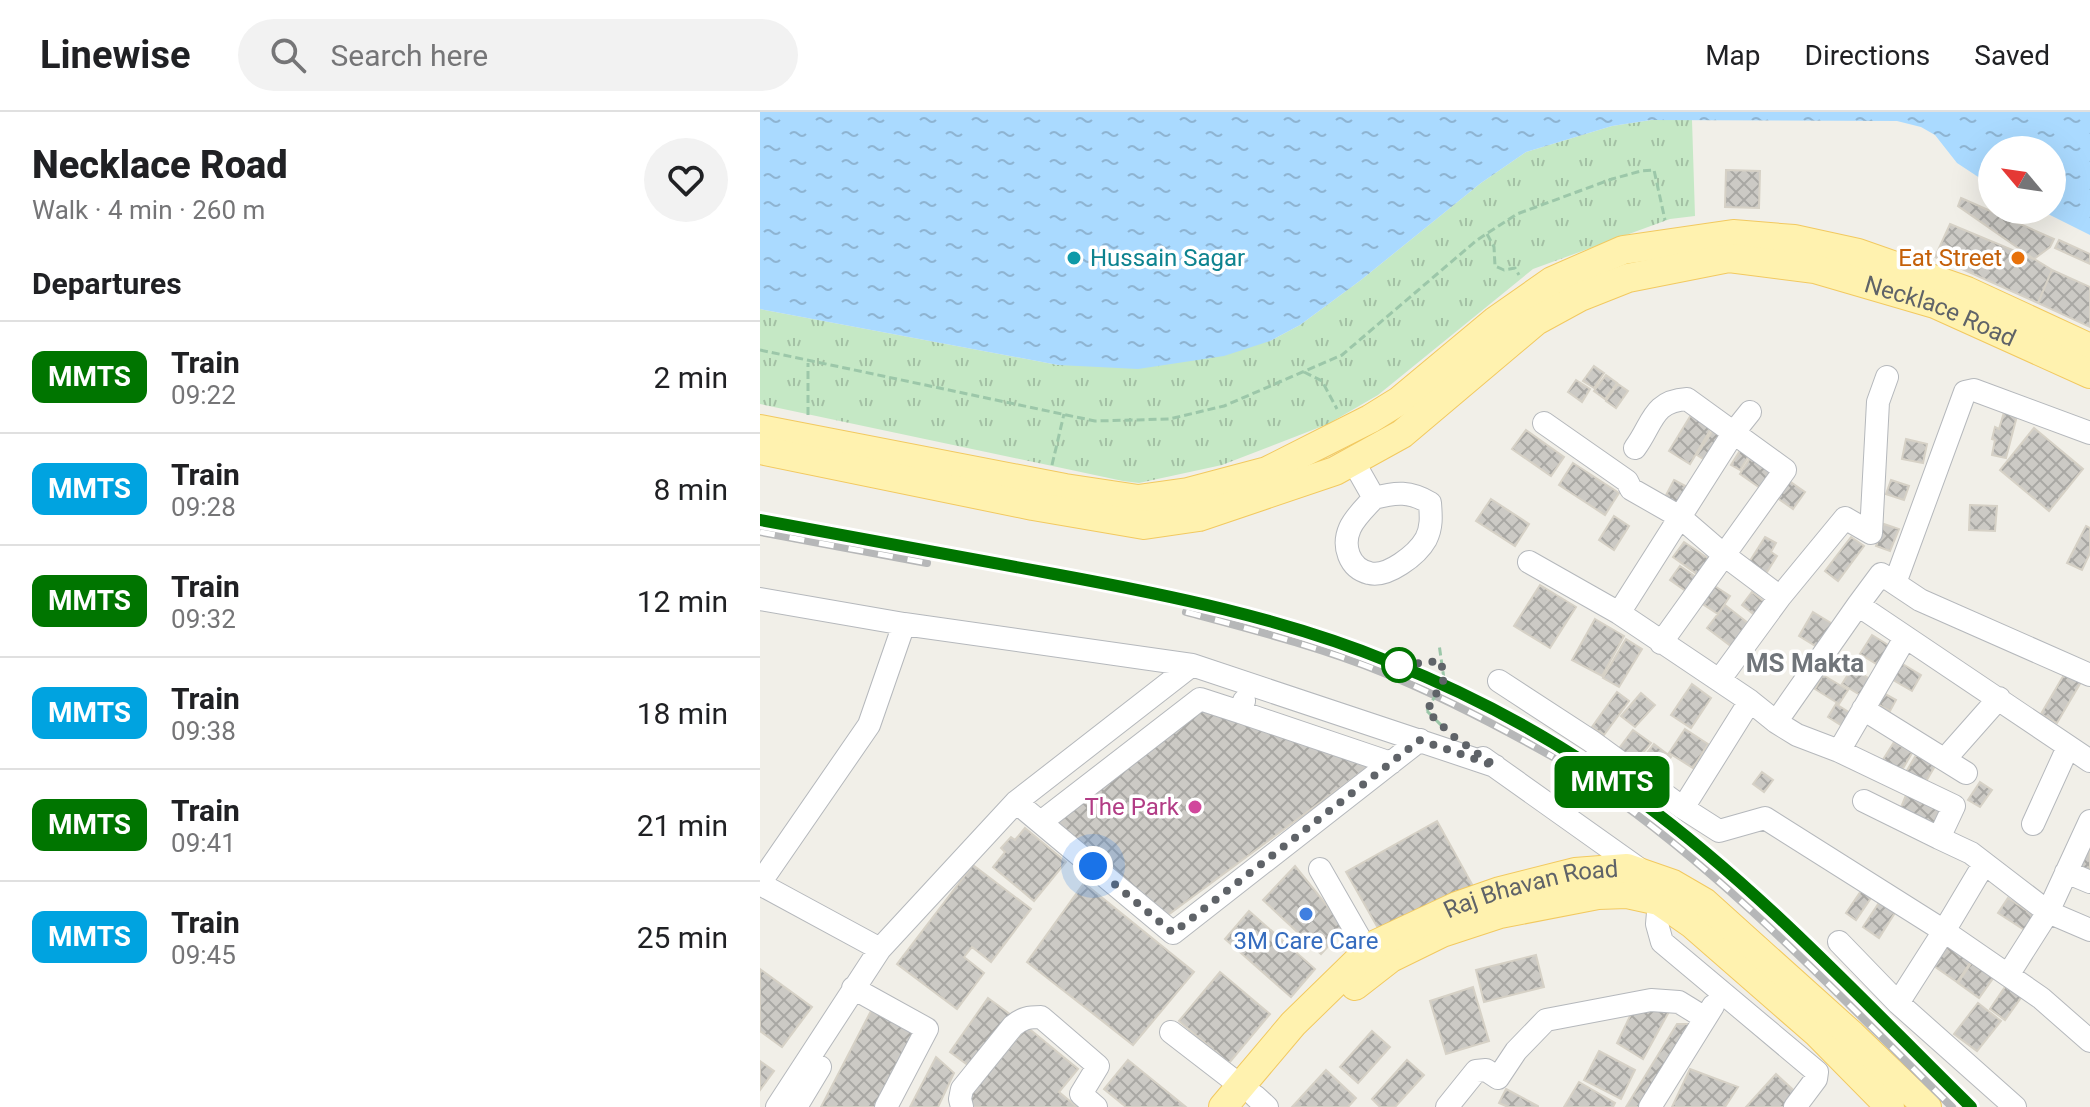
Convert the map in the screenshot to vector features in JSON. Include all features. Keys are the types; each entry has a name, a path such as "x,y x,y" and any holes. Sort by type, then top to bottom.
{"main road":[{"name":"Necklace Road","path":"760,450 1053,493 1138,499 1188,492 1267,471 1399,401 1495,321 1552,281 1623,250 1733,234 1794,239 1858,253 1967,291 2090,348"},
{"name":"Necklace Road","path":"760,429 1053,493 1144,525 1199,517 1335,471 1402,434 1536,321 1580,297 1628,278 1729,258 1815,269 1935,304 2090,374"},
{"name":"Raj Bhavan Road","path":"1246,1101 1293,1024 1374,945 1457,906 1500,891 1603,868 1642,871 1704,902 1927,1107"},
{"name":"Raj Bhavan Road","path":"1246,1101 1310,1030 1373,970 1442,933 1500,914 1598,895 1627,894 1659,901 1711,940 1806,1023 1890,1107"}],"street":[{"path":"1720,679 1780,597 1845,518 1871,533 1878,402 1887,377"},
{"path":"1895,583 1965,392 1974,390 2090,433"},
{"path":"1635,448 1655,412 1671,400 1687,399 1785,470 1661,643"},
{"path":"1619,613 1734,432 1750,412"},
{"path":"1544,423 1627,481 1631,489 1680,517 1780,597"},
{"path":"1353,461 1374,498"},
{"path":"1529,562 1619,613 1720,679 1797,735 1839,751 1954,806 1939,838"},
{"path":"1776,722 1881,574 1920,600 2090,675"},
{"path":"760,599 904,624 1192,665 1495,766"},
{"path":"1858,605 2090,761"},
{"path":"880,949 760,883 869,725 904,624"},
{"path":"1839,751 1905,638"},
{"path":"796,1107 880,949 1016,802 1192,665"},
{"path":"1499,681 1719,831 1765,818 1944,931 2041,998 2090,1041"},
{"path":"1240,712 1251,683"},
{"path":"1945,759 1999,698"},
{"path":"1041,822 1200,699 1391,763"},
{"path":"1683,808 1750,701"},
{"path":"1863,709 1966,773"},
{"path":"1453,736 1642,871 1659,901 1657,924 1662,942 1817,1072 1816,1079 1795,1107"},
{"path":"1016,802 1173,933 1420,740"},
{"path":"2033,824 2068,747"},
{"path":"1864,801 1971,853 2048,912 2090,930"},
{"path":"2008,975 2048,912 2090,821"},
{"path":"1898,1003 1984,864"},
{"path":"1320,869 1367,951"},
{"path":"2066,872 2090,882"},
{"path":"1839,942 1898,1003 2015,1107"},
{"path":"777,1107 858,991"},
{"path":"858,991 927,1029 886,1107"},
{"path":"1650,1107 1721,992"},
{"path":"1447,1107 1476,1071 1486,1070 1498,1078 1516,1051 1546,1020 1651,1000 1679,1002 1705,1018"},
{"path":"962,1107 962,1089 1013,1026 1021,1018 1031,1017 1041,1017 1098,1066 1081,1094 1096,1107"},
{"path":"1171,1032 1246,1101"}],"path":[{"path":"760,350 1095,421 1169,419 1224,406 1342,355 1403,301 1517,214 1612,179 1654,170 1670,243"},
{"path":"1487,234 1494,247 1495,266 1504,270 1515,268 1532,295"},
{"path":"806,439 808,361"},
{"path":"1304,372 1322,381 1347,431"},
{"path":"1053,493 1064,414"},
{"path":"1439,644 1444,679 1427,711 1453,736"}],"green space":[{"path":"1651,120 1692,120 1695,216 1670,219 1533,269 1378,395 1328,424 1222,465 1139,483 1123,481 760,404 760,309 1058,365 1270,341 1300,325 1361,280 1481,183 1526,152 1612,126"}],"water":[{"name":"Hussain Sagar","path":"760,112 2090,112 2090,235 2066,223 2066,136 1978,136 1978,177 1957,163 1935,135 1921,127 1897,121 1651,120 1612,126 1526,152 1481,183 1300,325 1270,341 1224,356 1138,369 1058,365 760,309"}],"building":[{"path":"1726,170 1760,171 1759,208 1725,207"},
{"path":"1961,198 1978,205 1978,220 1958,206"},
{"path":"1950,224 2034,259 2052,270 2038,303 1935,257"},
{"path":"1984,224 2020,224 2054,239 2050,247 2034,259"},
{"path":"2059,240 2090,254 2090,264 2055,248"},
{"path":"2052,270 2090,287 2090,327 2038,303"},
{"path":"1594,366 1604,373 1594,388 1583,381"},
{"path":"1606,375 1617,383 1605,399 1594,391"},
{"path":"1576,380 1590,389 1582,402 1568,392"},
{"path":"1618,384 1628,391 1616,408 1606,401"},
{"path":"2005,409 2018,412 2006,458 1992,455 1995,427 1999,429"},
{"path":"1694,410 1715,422 1690,464 1669,451"},
{"path":"1715,427 1728,436 1711,464 1697,455"},
{"path":"2034,428 2083,469 2049,511 2000,470"},
{"path":"1526,430 1564,457 1551,476 1512,449"},
{"path":"1906,439 1927,444 1923,463 1902,459"},
{"path":"1743,446 1751,452 1740,470 1731,465"},
{"path":"1752,455 1779,473 1766,492 1740,474"},
{"path":"1573,463 1619,493 1605,515 1559,485"},
{"path":"1785,478 1805,492 1793,509 1773,495"},
{"path":"1674,480 1691,489 1682,506 1665,497"},
{"path":"1891,480 1909,486 1904,500 1886,494"},
{"path":"1491,499 1529,524 1515,546 1476,521"},
{"path":"1970,505 1997,506 1995,531 1969,530"},
{"path":"1614,516 1629,526 1614,550 1599,540"},
{"path":"1884,524 1899,529 1890,551 1876,546"},
{"path":"2086,526 2090,528 2090,553 2082,570 2067,563"},
{"path":"1765,537 1776,543 1771,552 1777,556 1765,575 1748,564"},
{"path":"1851,537 1864,546 1838,581 1825,571"},
{"path":"1684,542 1712,561 1701,577 1673,557"},
{"path":"1680,566 1702,581 1693,596 1670,580"},
{"path":"1707,581 1730,596 1718,614 1695,599"},
{"path":"1540,585 1576,607 1550,648 1514,626"},
{"path":"1752,592 1772,608 1762,621 1742,605"},
{"path":"1725,605 1753,627 1736,650 1707,628"},
{"path":"1813,612 1836,626 1822,650 1799,636"},
{"path":"1595,619 1624,636 1602,676 1572,660"},
{"path":"1872,635 1893,648 1881,667 1860,654"},
{"path":"1626,639 1642,649 1619,687 1603,678"},
{"path":"1896,660 1921,675 1912,691 1886,676"},
{"path":"1852,668 1875,682 1865,698 1842,684"},
{"path":"2065,673 2081,682 2057,723 2041,714"},
{"path":"1823,675 1848,690 1839,704 1815,689"},
{"path":"1692,684 1711,698 1691,728 1671,715"},
{"path":"1876,689 1896,700 1890,711 1870,700"},
{"path":"1617,692 1629,701 1604,735 1592,727"},
{"path":"1641,693 1655,705 1635,727 1621,716"},
{"path":"1836,704 1855,716 1847,729 1828,717"},
{"name":"The Park","path":"1201,707 1372,764 1168,915 1053,824"},
{"path":"1685,729 1708,744 1693,768 1669,753"},
{"path":"1633,730 1651,743 1634,764 1617,751"},
{"path":"1894,742 1912,753 1898,777 1879,766"},
{"path":"1654,744 1671,757 1653,780 1636,767"},
{"path":"1916,755 1935,766 1921,790 1902,779"},
{"path":"1762,772 1773,780 1764,792 1753,784"},
{"path":"1980,782 1992,790 1980,807 1968,800"},
{"path":"1908,790 1945,805 1935,830 1898,815"},
{"path":"1437,821 1473,886 1383,937 1346,872"},
{"path":"1025,828 1066,862 1034,901 993,867 1005,852 1001,848 1011,837 1015,840"},
{"path":"2090,837 2090,878 2074,871"},
{"path":"973,865 1031,909 991,962 972,947 964,957 984,973 957,1009 897,964"},
{"name":"3M Care Care","path":"1295,866 1345,928 1321,954 1263,900"},
{"path":"1084,883 1194,972 1133,1045 1027,962"},
{"path":"1861,891 1871,898 1856,920 1846,913"},
{"path":"1882,898 1898,908 1879,938 1863,927"},
{"path":"2008,898 2039,919 2029,933 1998,913"},
{"path":"1249,911 1315,969 1291,997 1225,939"},
{"path":"1949,944 1972,960 1957,982 1934,966"},
{"path":"1536,955 1544,987 1484,1002 1476,970"},
{"path":"1972,962 1994,977 1979,998 1958,983"},
{"path":"760,969 812,1007 782,1047 760,1031"},
{"path":"1220,972 1270,1014 1229,1063 1179,1021"},
{"path":"2007,984 2023,995 2005,1020 1990,1009"},
{"path":"1473,987 1489,1041 1446,1054 1430,1001"},
{"path":"988,998 1011,1015 972,1068 950,1052"},
{"path":"1978,1003 2001,1021 1977,1051 1954,1034"},
{"path":"1671,1008 1643,1059 1617,1043 1633,1010"},
{"path":"872,1009 918,1033 879,1107 821,1107"},
{"path":"1677,1024 1689,1024 1641,1107 1626,1107"},
{"path":"1027,1027 1078,1069 1059,1092 1077,1107 974,1107 966,1100"},
{"path":"1372,1031 1390,1047 1358,1083 1340,1067"},
{"path":"1599,1051 1635,1070 1621,1099 1584,1080"},
{"path":"936,1057 954,1073 938,1107 910,1107"},
{"path":"1128,1060 1186,1107 1126,1107 1104,1089"},
{"path":"1407,1060 1424,1075 1395,1107 1380,1107 1372,1099"},
{"path":"760,1061 774,1071 760,1090"},
{"path":"1690,1069 1738,1087 1725,1107 1672,1107"},
{"path":"1326,1070 1356,1098 1348,1107 1292,1107"},
{"path":"1776,1074 1800,1096 1790,1107 1746,1107"},
{"path":"1579,1082 1615,1103 1613,1107 1564,1107"},
{"path":"1506,1089 1538,1107 1508,1107 1499,1103"}],"railway":[{"path":"760,520 1221,608 1349,646 1455,690 1519,723 1580,760 1683,834 1769,908 1970,1107"},
{"path":"760,532 927,563"},
{"path":"1186,612 1311,647 1384,673 1470,712 1553,757"},
{"path":"1600,788 1648,823 1739,899 1952,1107"}],"train":[{"name":"MMTS","path":"760,520 1164,594 1283,625 1388,661 1480,702 1573,755 1639,800 1712,857 1971,1107"}],"place":[{"name":"Hussain Sagar","path":"1074,258"},
{"name":"Eat Street","path":"2018,258"},
{"name":"The Park","path":"1195,807"},
{"name":"3M Care Care","path":"1306,914"}],"district":[{"name":"MS Makta","path":"1805,663"}],"route":[{"path":"1093,866 1173,933 1420,740 1495,766 1453,736 1427,711 1444,679 1441,661 1399,665"}]}
